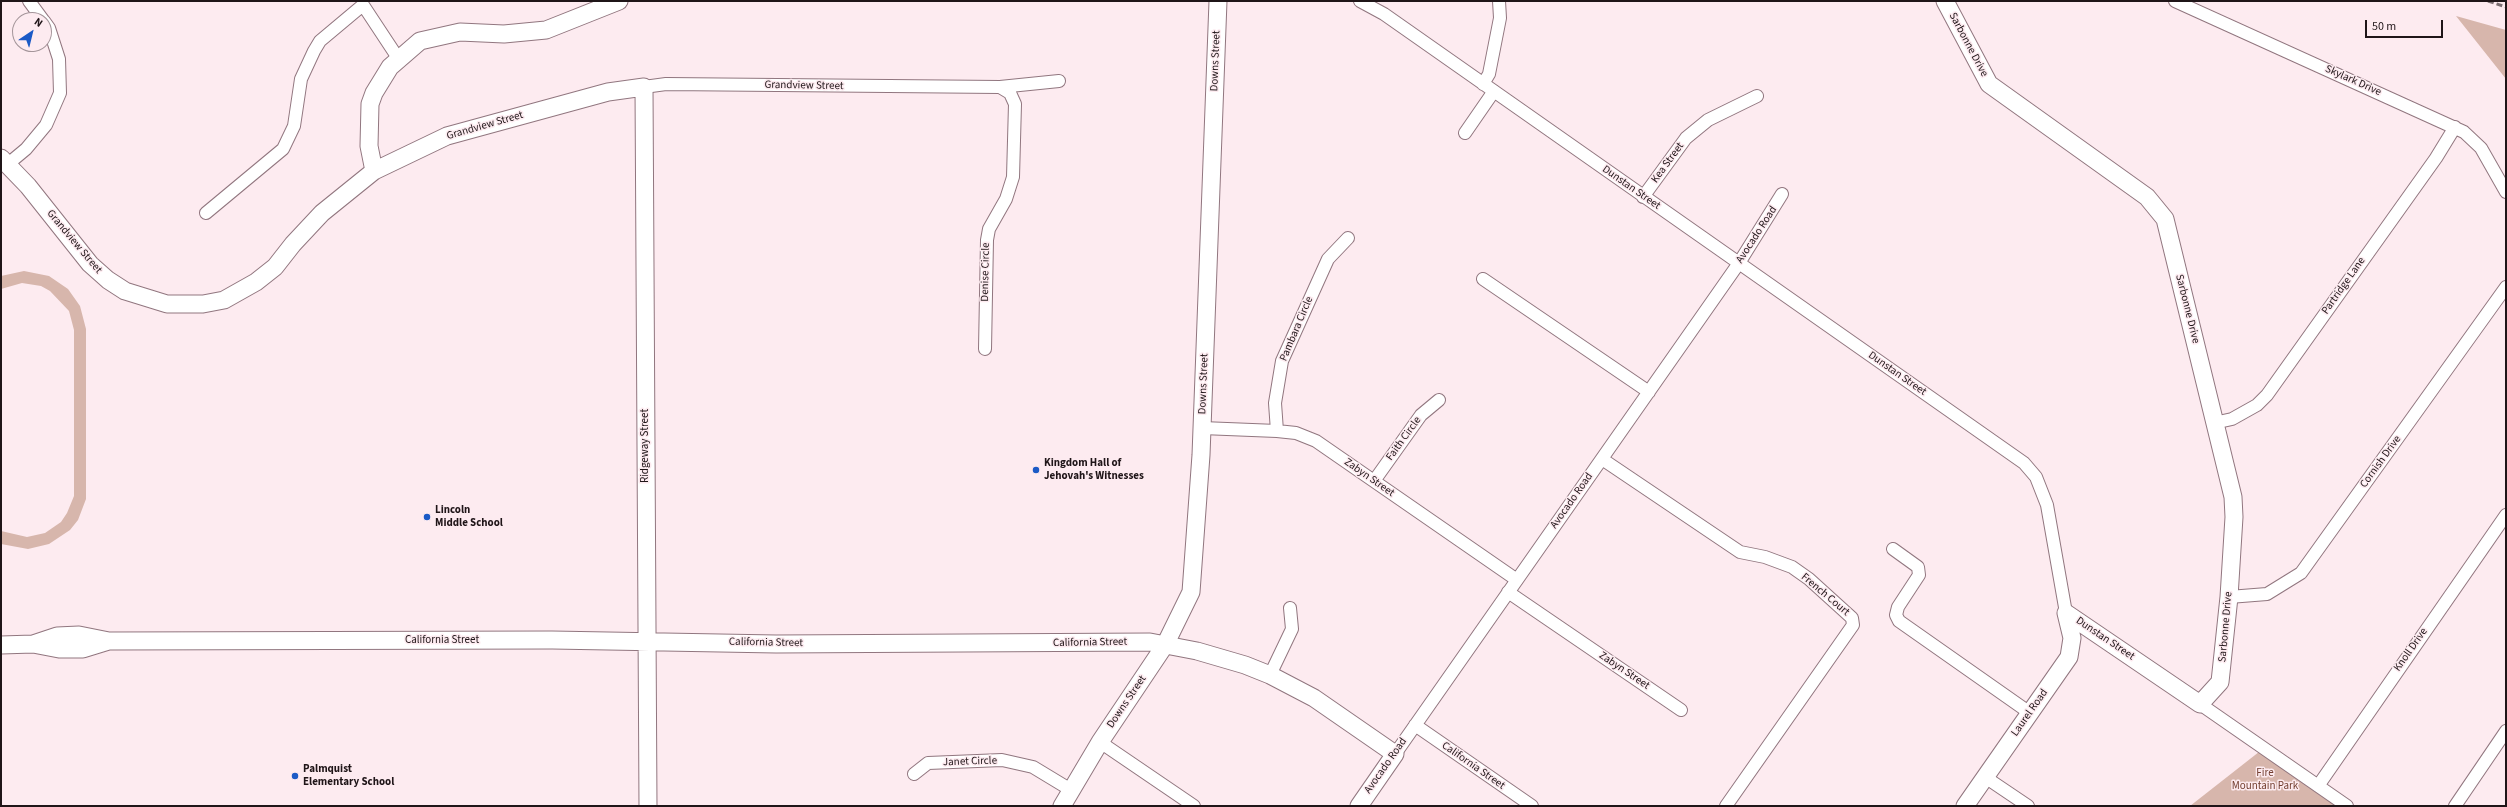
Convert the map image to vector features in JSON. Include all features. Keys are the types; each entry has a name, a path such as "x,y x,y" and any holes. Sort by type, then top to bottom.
{"main road":[{"path":"374,171 369,146 370,104 374,93 390,67 398,58 420,41 460,32 504,34 546,30 619,1"},
{"name":"Downs Street","path":"1062,806 1100,742 1165,645 1191,592 1202,428 1218,1"},
{"name":"Sarbonne Drive","path":"1945,1 1988,84 2147,197 2165,219 2233,506 2229,597 2220,682 2200,704"},
{"name":"Grandview Street","path":"4,161 90,264 108,280 125,291 167,304 203,304 224,300 256,282 275,267 292,244 322,213 374,171 447,136 608,92 644,87"},
{"name":"Ridgeway Street","path":"644,87 646,338 645,641 648,806"},
{"name":"Dunstan Street","path":"2066,613 2200,704"},
{"name":"Laurel Road","path":"1965,806 2070,657 2072,638 2066,613"},
{"name":"California Street","path":"1,645 33,644 59,649 83,649 109,641 645,641 776,644 1150,642 1245,665 1270,675 1314,698 1395,754"},
{"name":"Avocado Road","path":"1359,806 1395,754"}],"street":[{"path":"29,1 37,12"},
{"name":"Dunstan Street","path":"1360,1 1384,14 2024,463 2036,477 2047,505 2066,613"},
{"path":"1483,84 1489,74 1499,25 1499,1"},
{"name":"Skylark Drive","path":"2175,1 2464,132 2481,148 2506,192"},
{"path":"206,214 283,149 294,126 301,79 314,51 320,41 363,4 398,58"},
{"path":"4,161 26,149 46,125 60,93 59,59 52,37"},
{"name":"Grandview Street","path":"644,87 666,84 1000,87 1059,81"},
{"name":"Denise Circle","path":"985,349 987,240 989,229 1006,199 1013,177 1015,104 1010,93 1000,87"},
{"path":"1465,134 1494,92"},
{"name":"Kea Street","path":"1643,197 1686,138 1708,120 1757,96"},
{"name":"Partridge Lane","path":"2214,423 2232,419 2258,405 2267,395 2436,158 2455,127"},
{"name":"Avocado Road","path":"1395,754 1739,263 1782,194"},
{"name":"Pambara Circle","path":"1277,430 1275,403 1282,361 1328,259 1348,238"},
{"path":"1483,279 1649,392"},
{"name":"Cornish Drive","path":"2229,597 2268,594 2301,573 2506,287"},
{"name":"Faith Circle","path":"1374,481 1421,415 1439,400"},
{"name":"Zabyn Street","path":"1202,428 1277,430 1296,433 1316,441 1517,580"},
{"name":"French Court","path":"1602,459 1740,552 1765,557 1792,567 1809,579 1852,618 1853,625 1726,806"},
{"name":"Knoll Drive","path":"2318,786 2506,515"},
{"path":"1893,549 1918,567 1919,575 1898,607 1896,615 1899,621 2030,713"},
{"name":"Zabyn Street","path":"1508,592 1681,710"},
{"path":"1270,675 1292,628 1290,608"},
{"name":"Dunstan Street","path":"2200,704 2347,806"},
{"name":"California Street","path":"1415,725 1532,806"},
{"path":"2455,806 2506,732"},
{"path":"1100,742 1194,806"},
{"name":"Janet Circle","path":"914,774 928,763 1002,760 1033,767 1072,790"},
{"path":"1985,778 2028,806"}],"green space":[{"path":"2456,16 2506,30 2506,79"},
{"path":"24,271 49,276 68,289 80,306 86,329 86,499 78,520 70,530 49,544 28,549 1,544 1,531 27,537 45,533 61,522 67,513 74,496 74,330 69,311 50,291 41,286 22,283 1,289 1,276"},
{"name":"Fire Mountain Park","path":"2264,748 2347,806 2190,806"}],"railway":[{"path":"2488,1 2506,7"}],"place":[{"name":"Kingdom Hall of Jehovah's Witnesses","path":"1036,470"},
{"name":"Lincoln Middle School","path":"427,517"},
{"name":"Palmquist Elementary School","path":"295,776"}]}
